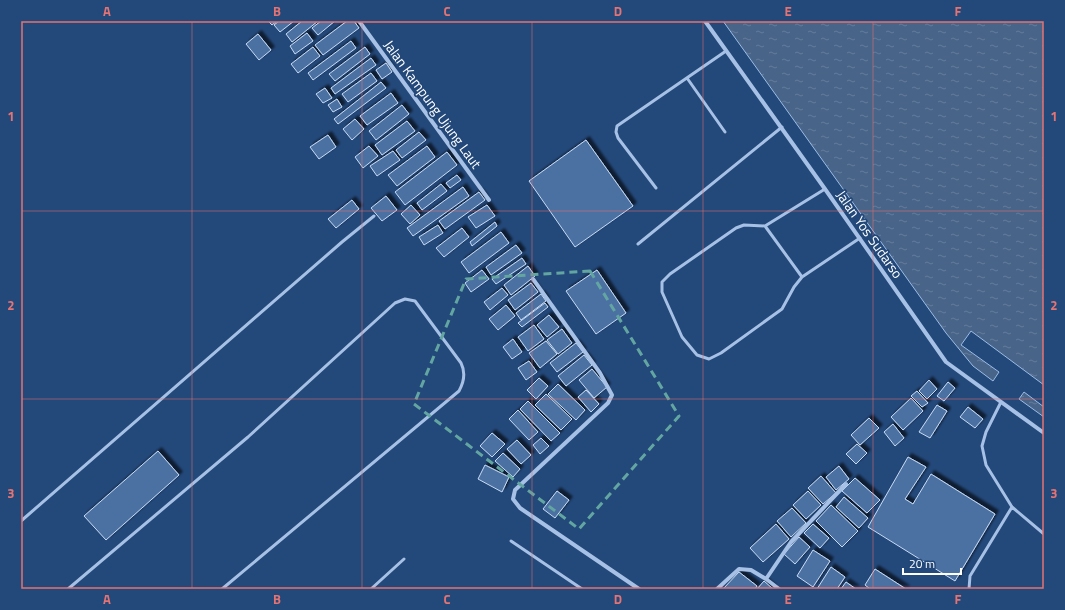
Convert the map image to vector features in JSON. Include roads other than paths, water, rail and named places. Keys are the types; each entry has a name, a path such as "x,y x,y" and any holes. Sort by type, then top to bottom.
{"street":[{"name":"Jalan Kampung Ujung Laut","path":"359,21 489,200"},
{"name":"Jalan Yos Sudarso","path":"705,21 782,127 946,362 1044,433"},
{"path":"533,279 600,373 612,394 608,403 515,490 514,499 520,508 639,589"},
{"path":"766,579 791,542 846,484"},
{"path":"717,589 739,569 751,570 779,589"}],"lane":[{"path":"656,188 618,138 616,132 617,126 726,51"},
{"path":"687,78 725,132"},
{"path":"638,244 782,127"},
{"path":"825,189 766,226 744,225 736,228 670,274 662,282 662,292 682,337 697,355 709,360 722,353 782,309 794,287 802,277 860,238"},
{"path":"21,521 336,247 374,216"},
{"path":"766,226 802,277"},
{"path":"68,589 248,437 395,302 405,299 415,301 463,367 463,382 459,391 222,589"},
{"path":"1002,402 986,432 982,446 986,465 1012,507 1044,534"},
{"path":"969,589 970,576 1012,507"},
{"path":"511,541 582,589"},
{"path":"371,589 404,560"}],"water":[{"path":"723,21 1044,21 1044,385 971,331 961,345 999,372 993,381 973,366 946,333"},
{"path":"1024,392 1044,407 1044,417 1019,399"}]}
